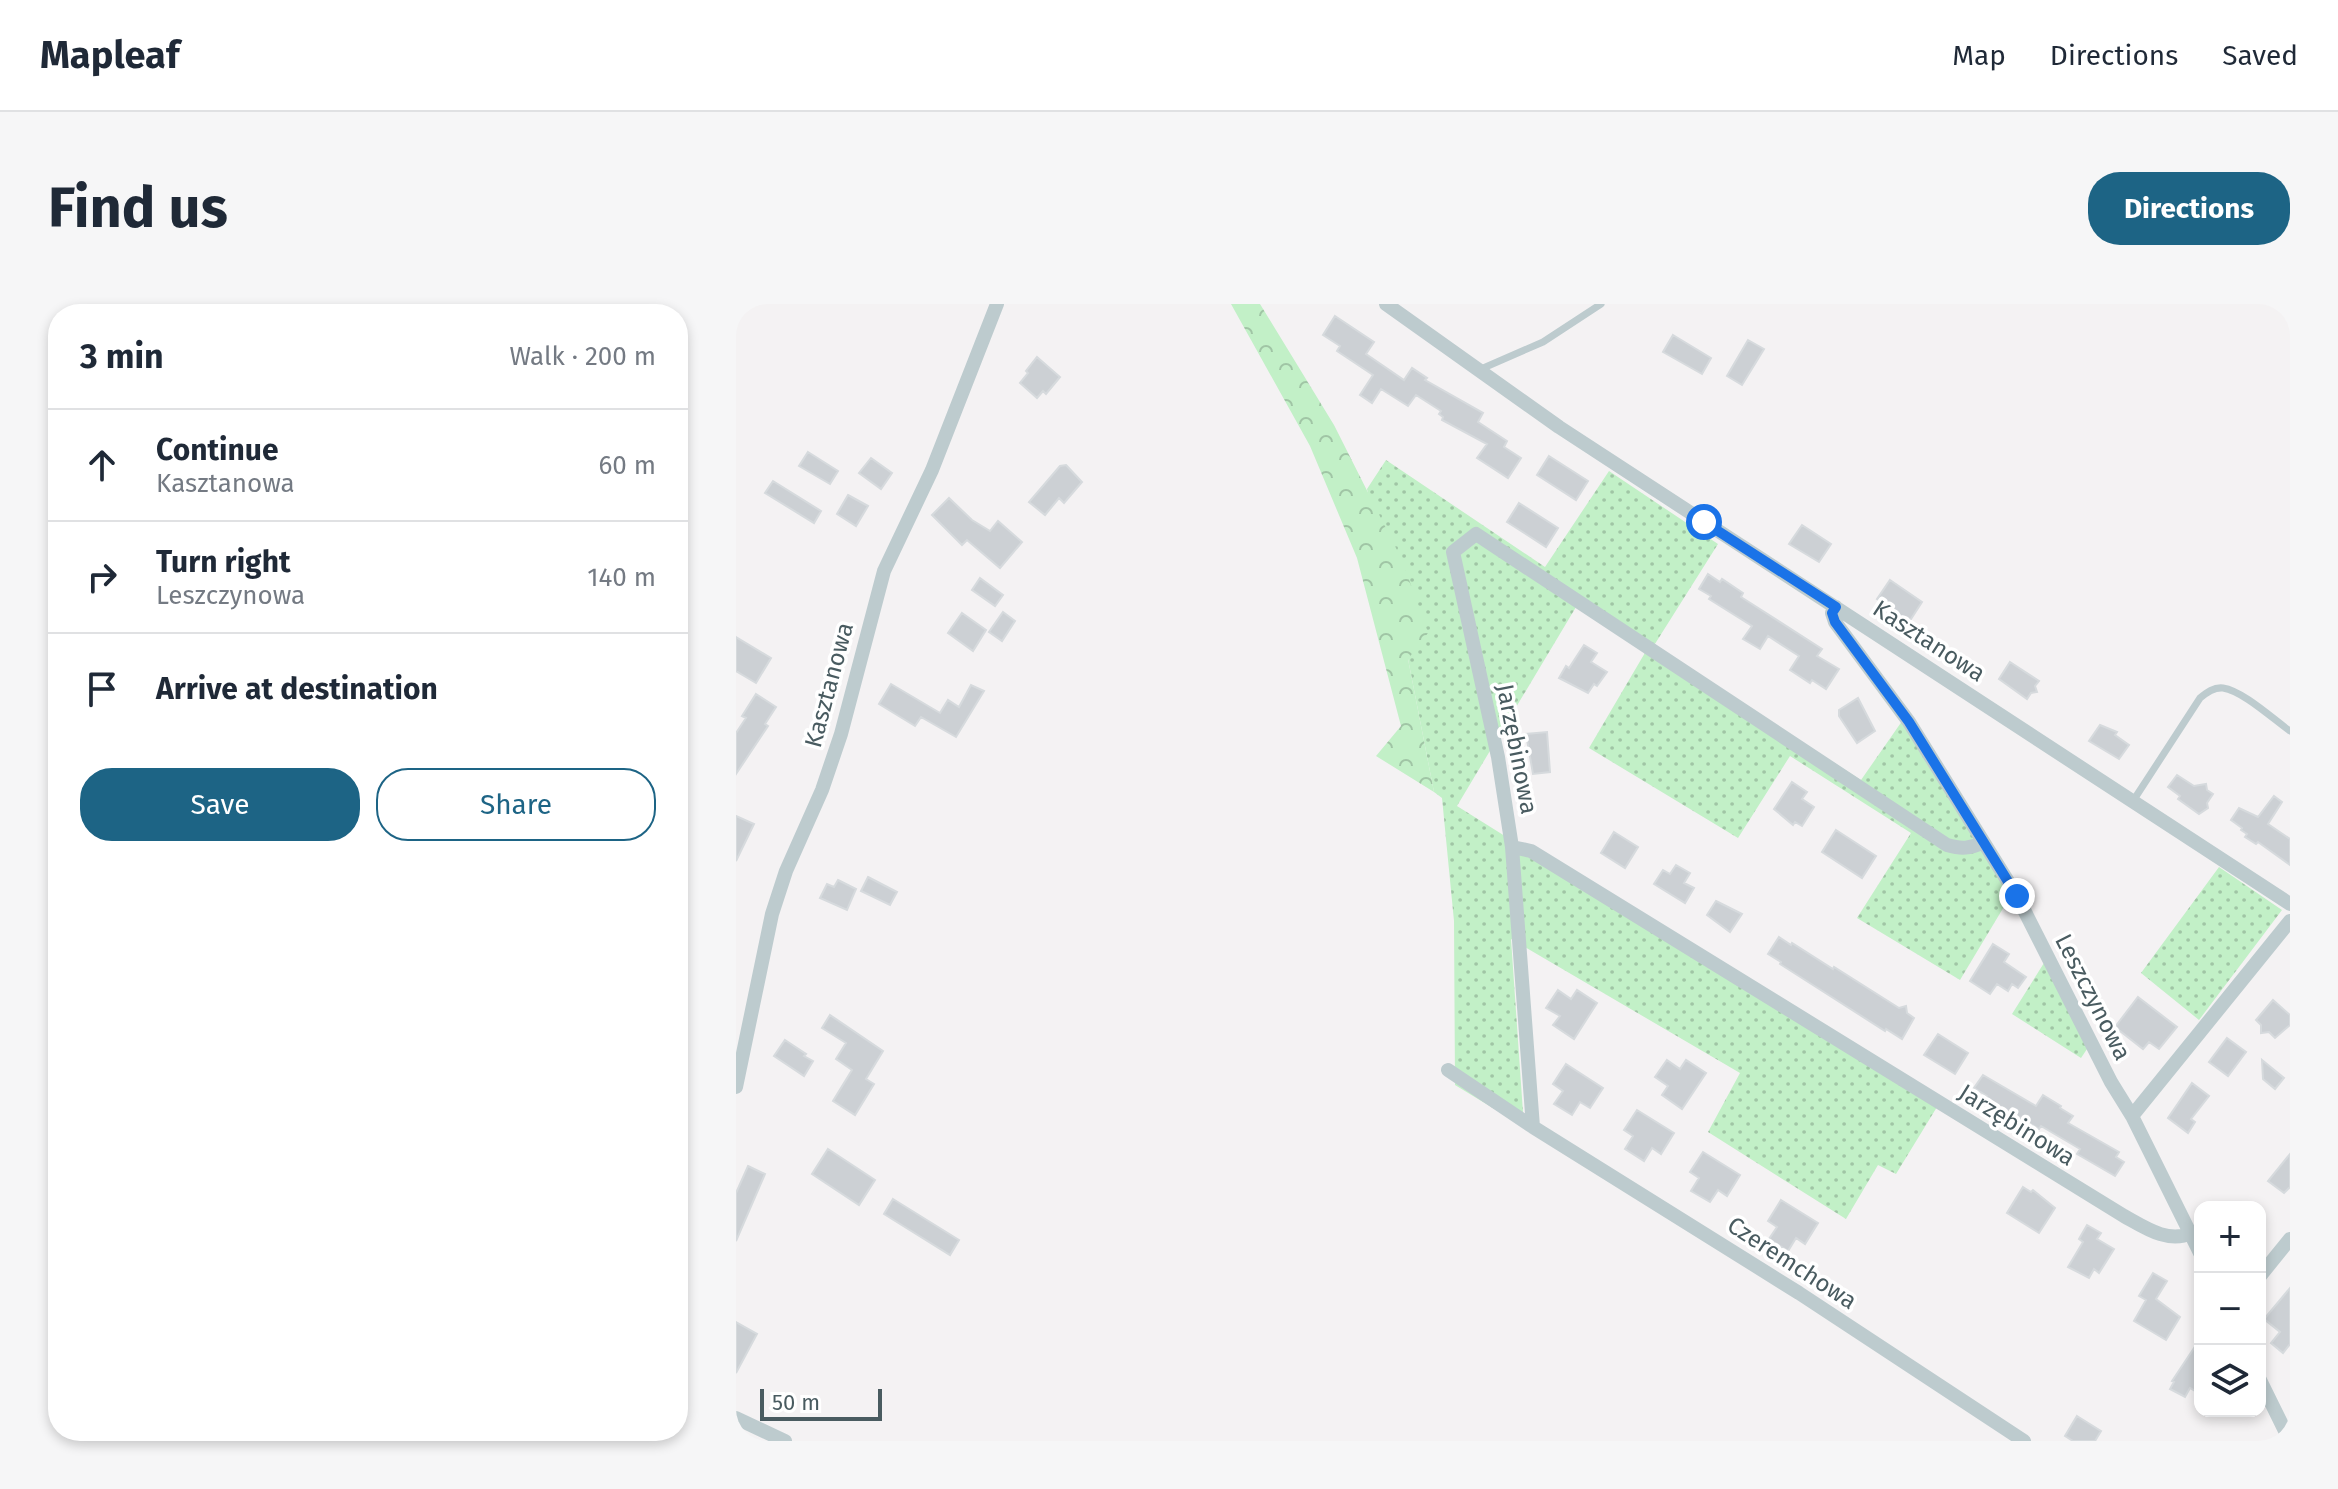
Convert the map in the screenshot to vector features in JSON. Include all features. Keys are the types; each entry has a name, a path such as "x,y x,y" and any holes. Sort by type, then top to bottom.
{"street":[{"name":"Kasztanowa","path":"736,1087 772,914 841,734 881,581 894,546 932,470 997,304"},
{"name":"Kasztanowa","path":"1386,304 1559,427 2290,904"},
{"name":"Jarzębinowa","path":"1983,842 1973,847 1947,845 1476,534 1453,552 1498,757 1512,847 1531,851 2124,1216 2171,1237 2191,1233"},
{"name":"Leszczynowa","path":"1836,607 1832,613 1835,622 1909,722 2017,896 2194,1240"},
{"path":"1512,847 1533,1127"},
{"path":"2132,1116 2290,921"},
{"name":"Czeremchowa","path":"1448,1070 1533,1127 1799,1293 2024,1441"},
{"path":"2262,1273 2290,1239"},
{"path":"2266,1392 2290,1441"},
{"path":"736,1418 785,1441"}],"lane":[{"path":"1479,371 1483,366 1543,342 1601,304"},
{"path":"2133,801 2200,698 2209,690 2221,687 2235,692 2290,731"}],"green space":[{"path":"1231,304 1260,304 1334,425 1402,560 1428,633 1408,659 1434,792 1376,756 1401,726 1357,558 1310,446"},
{"path":"1386,460 1545,567 1609,471 1718,544 1653,647 1861,780 1907,714 2017,885 1960,980 1857,918 1911,833 1790,756 1738,838 1589,748 1649,646 1579,602 1457,806 1937,1107 1896,1174 1878,1165 1846,1219 1708,1132 1740,1073 1511,939 1524,1127 1455,1085 1454,921 1442,798 1434,792 1408,659 1367,489"},
{"path":"2219,867 2282,910 2199,1020 2141,973"},
{"path":"2049,955 2093,1040 2081,1058 2012,1014"}],"building":[{"path":"1335,316 1374,342 1366,354 1404,380 1412,368 1427,378 1425,380 1483,413 1478,422 1507,441 1504,447 1521,458 1508,478 1477,458 1487,444 1442,420 1441,411 1416,395 1408,406 1381,389 1372,403 1360,395 1373,375 1337,351 1340,346 1323,335"},
{"path":"1673,335 1711,358 1702,374 1663,352"},
{"path":"1748,340 1764,349 1742,385 1727,376"},
{"path":"1037,357 1060,377 1046,394 1043,391 1037,398 1020,383"},
{"path":"808,452 838,471 830,484 799,466"},
{"path":"1549,456 1588,481 1576,500 1537,475"},
{"path":"871,458 892,473 881,489 859,473"},
{"path":"1066,465 1082,482 1064,503 1059,498 1045,515 1029,502 1060,466"},
{"path":"773,481 821,511 814,523 765,493"},
{"path":"848,495 868,506 856,526 837,514"},
{"path":"949,498 972,520 990,531 998,521 1022,542 1000,568 967,540 962,545 932,515"},
{"path":"1519,503 1558,528 1546,547 1507,522"},
{"path":"1802,525 1831,544 1819,562 1789,544"},
{"path":"1708,574 1720,582 1722,579 1743,593 1741,597 1822,649 1817,656 1839,669 1826,689 1790,670 1799,656 1768,636 1760,649 1743,639 1752,626 1709,599 1711,596 1699,589"},
{"path":"980,578 1003,595 995,606 972,590"},
{"path":"1890,580 1922,602 1909,622 1877,599"},
{"path":"1003,612 1015,621 1002,641 989,632"},
{"path":"962,613 986,630 973,651 948,633"},
{"path":"736,637 771,658 756,683 736,671"},
{"path":"1584,645 1597,653 1591,662 1607,672 1588,693 1559,678"},
{"path":"2010,662 2039,681 2035,686 2037,692 2031,693 2027,699 1999,679"},
{"path":"891,684 940,713 948,700 959,707 971,685 984,691 956,737 921,717 915,726 879,704"},
{"path":"756,694 776,707 765,724 768,726 736,774 736,733 746,718 742,716"},
{"path":"1858,698 1875,731 1857,743 1839,716 1839,710"},
{"path":"2100,725 2117,732 2115,735 2129,745 2119,759 2089,741"},
{"path":"1547,732 1550,772 1533,774 1526,734"},
{"path":"2177,775 2194,786 2206,784 2207,790 2213,794 2207,803 2208,808 2199,814 2178,799 2180,796 2168,787"},
{"path":"1792,782 1807,792 1802,799 1814,807 1802,826 1795,822 1793,825 1774,809"},
{"path":"2274,796 2282,802 2268,824 2290,839 2290,865 2258,842 2256,844 2245,837 2247,834 2231,820 2239,808 2258,817"},
{"path":"736,816 754,824 736,861"},
{"path":"1836,830 1876,856 1862,878 1822,852"},
{"path":"1614,832 1638,847 1625,868 1601,853"},
{"path":"1676,865 1690,873 1684,883 1694,888 1685,903 1654,884 1663,870 1670,874"},
{"path":"868,877 897,892 890,905 861,891"},
{"path":"838,880 856,889 847,910 820,898 827,884 834,887"},
{"path":"1716,901 1742,914 1730,932 1707,915"},
{"path":"1779,937 1899,1008 1906,1006 1907,1013 1914,1018 1902,1039 1780,964 1768,954"},
{"path":"1993,944 2009,954 2004,962 2026,977 2018,988 2012,984 2008,991 1997,984 1990,994 1970,981"},
{"path":"1558,990 1571,999 1577,990 1597,1003 1574,1039 1553,1025 1560,1016 1546,1008"},
{"path":"2138,997 2177,1027 2159,1049 2149,1042 2143,1049 2115,1027"},
{"path":"2273,1000 2290,1015 2290,1025 2275,1038 2269,1032 2261,1033 2261,1025 2256,1020"},
{"path":"830,1015 883,1051 866,1079 874,1084 855,1115 833,1101 852,1070 836,1059 846,1043 822,1028"},
{"path":"1938,1034 1968,1053 1955,1074 1924,1055"},
{"path":"2227,1038 2246,1052 2228,1076 2209,1062"},
{"path":"785,1040 813,1061 804,1076 774,1056"},
{"path":"1667,1060 1680,1069 1686,1060 1706,1073 1682,1109 1662,1095 1668,1086 1655,1077"},
{"path":"2262,1060 2284,1078 2275,1089 2263,1079"},
{"path":"1566,1064 1603,1088 1590,1108 1580,1102 1572,1115 1554,1104 1563,1091 1553,1084"},
{"path":"1983,1075 2036,1106 2043,1095 2061,1106 2073,1116 2068,1123 2119,1152 2116,1157 2124,1162 2115,1176 2077,1154 2080,1149 1986,1098 1974,1088"},
{"path":"2192,1083 2209,1096 2191,1119 2195,1122 2188,1133 2168,1118"},
{"path":"1637,1110 1674,1133 1661,1154 1652,1148 1644,1161 1625,1149 1633,1136 1624,1130"},
{"path":"828,1149 875,1180 859,1205 812,1174"},
{"path":"1703,1152 1740,1175 1727,1196 1718,1190 1710,1202 1691,1191 1699,1178 1690,1172"},
{"path":"2290,1154 2290,1187 2284,1193 2268,1181"},
{"path":"748,1166 765,1174 736,1241 736,1193"},
{"path":"2023,1187 2031,1192 2033,1190 2055,1208 2039,1233 2007,1213"},
{"path":"893,1199 959,1240 950,1255 884,1214"},
{"path":"1781,1200 1818,1223 1805,1244 1796,1238 1788,1251 1769,1239 1777,1227 1768,1221"},
{"path":"2087,1225 2101,1233 2097,1239 2114,1249 2099,1273 2094,1269 2089,1278 2068,1267 2083,1242 2079,1239"},
{"path":"2153,1273 2167,1281 2156,1299 2180,1317 2166,1340 2134,1321 2146,1300 2139,1296"},
{"path":"2290,1288 2290,1344 2283,1353 2271,1343 2280,1332 2266,1321"},
{"path":"736,1322 757,1334 736,1373"},
{"path":"2194,1348 2194,1390 2190,1388 2185,1397 2170,1389"},
{"path":"2077,1416 2101,1431 2095,1441 2073,1441 2065,1436"}],"route":[{"path":"1704,522 1836,607 1832,613 1835,622 1909,722 2017,896"}]}
